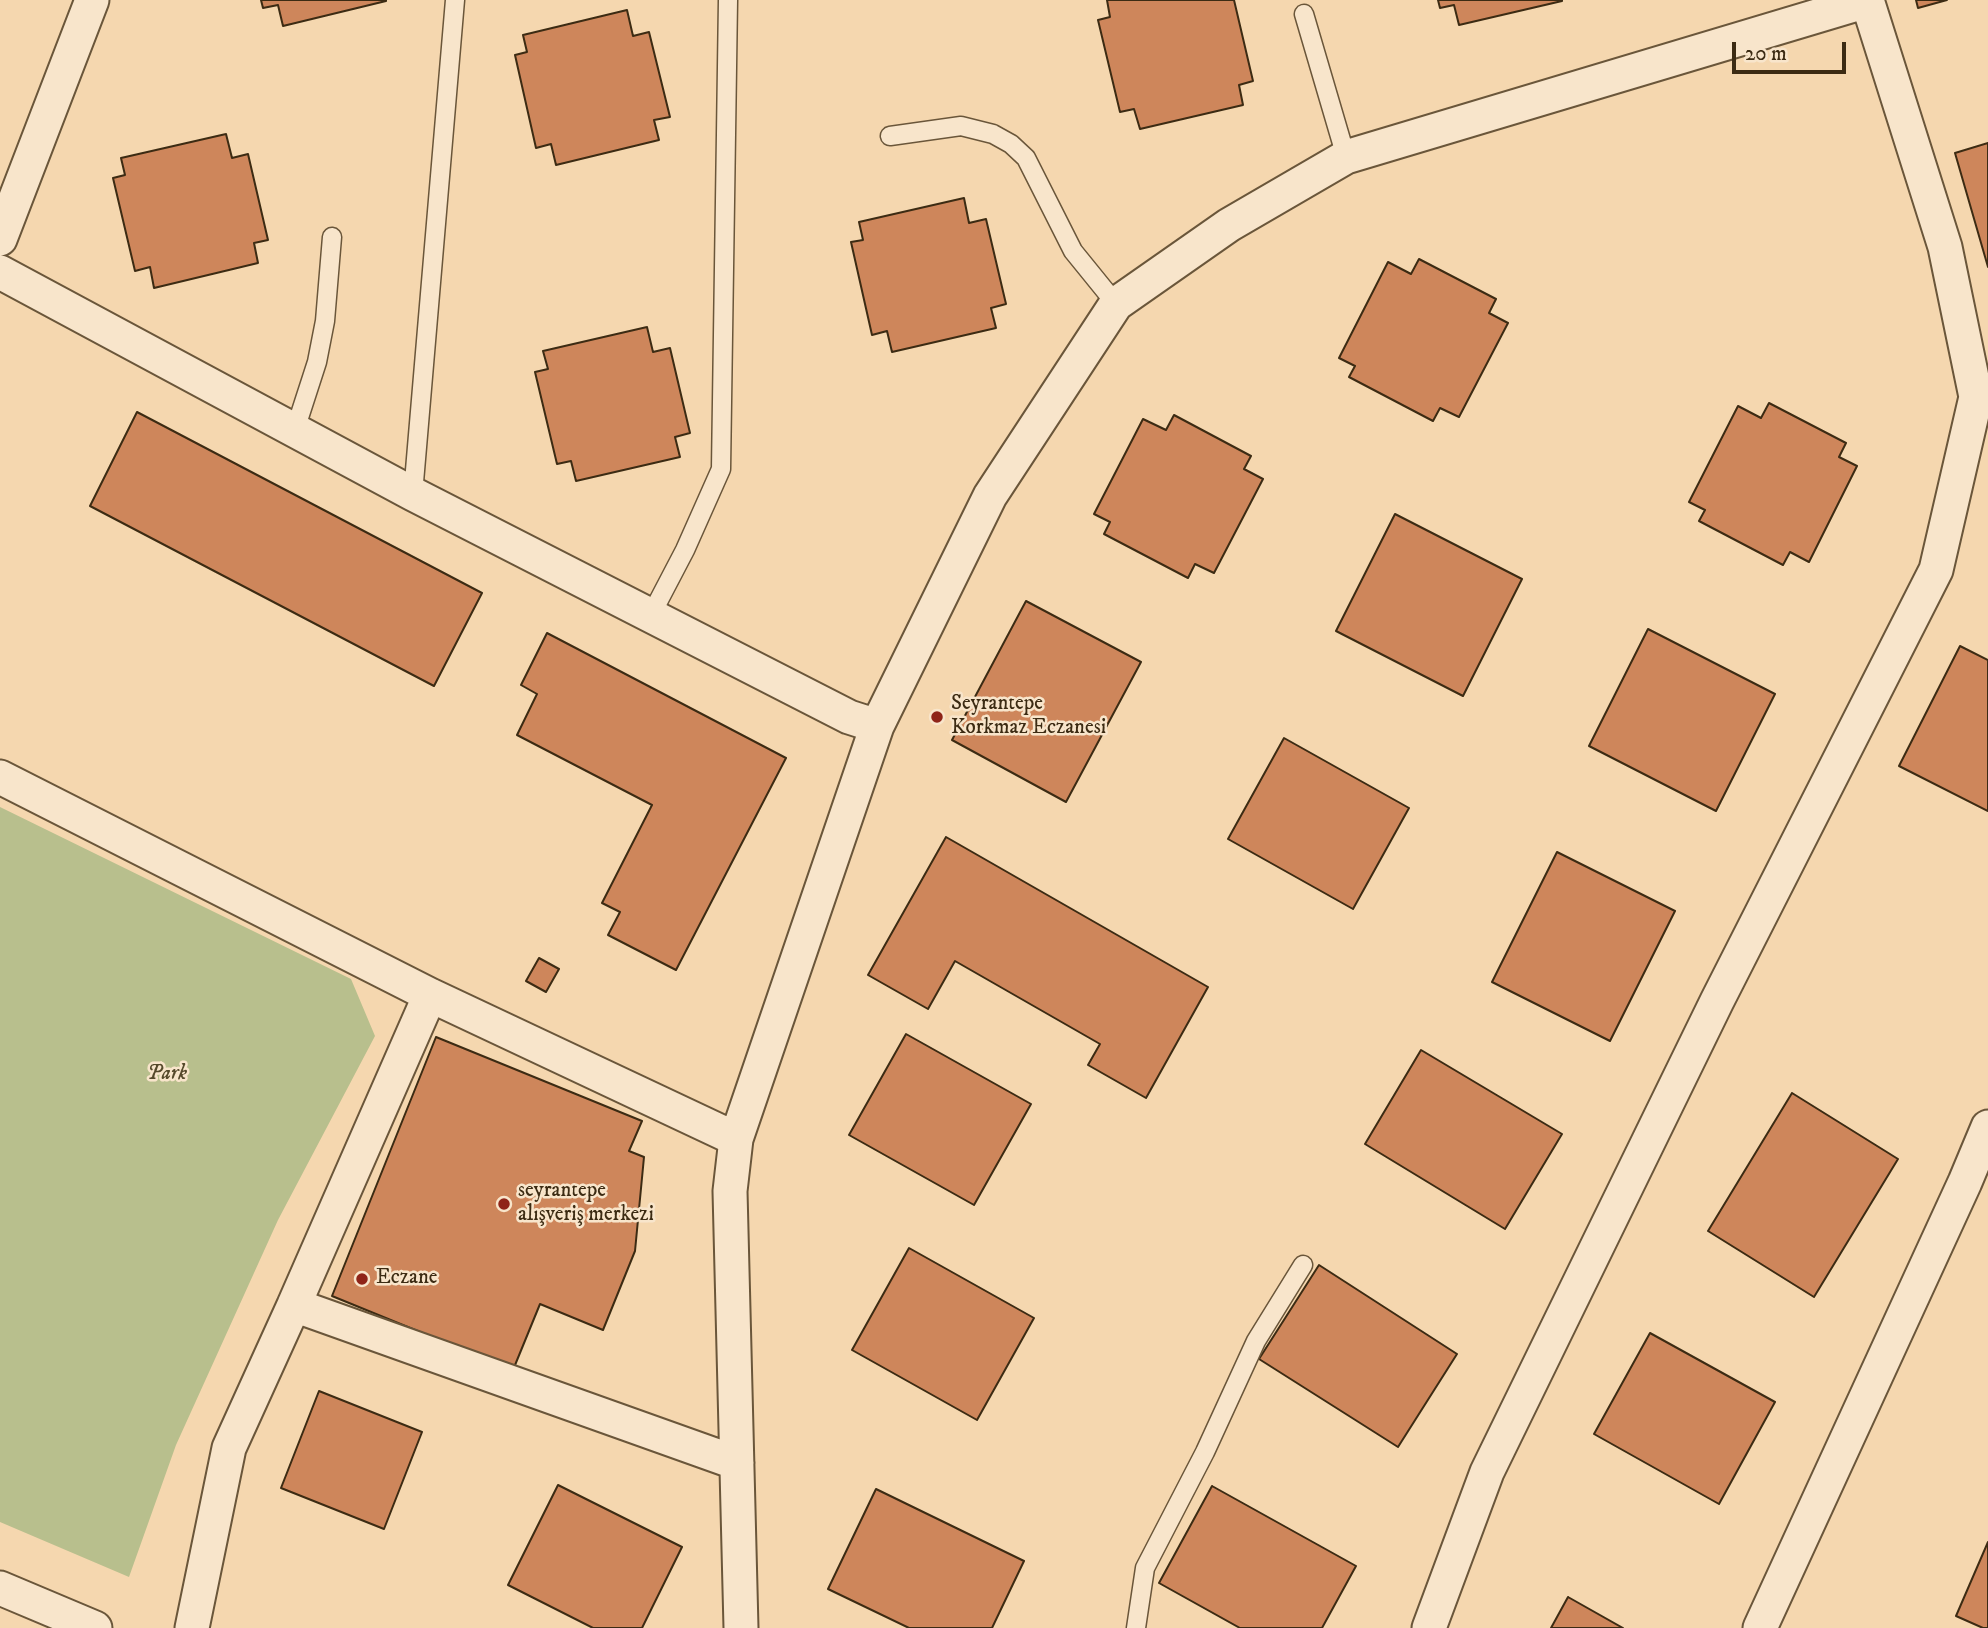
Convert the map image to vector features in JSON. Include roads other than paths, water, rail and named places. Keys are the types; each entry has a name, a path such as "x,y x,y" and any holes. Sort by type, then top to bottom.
{"street":[{"path":"0,239 92,0"},
{"path":"740,1628 730,1191 736,1139 877,726 990,496 1116,304 1229,225 1346,157 1867,0 1945,247 1976,397 1936,570 1717,1001 1487,1472 1430,1628"},
{"path":"0,272 413,494 650,617 849,718 877,726"},
{"path":"0,777 430,995 736,1139"},
{"path":"192,1628 229,1448 430,995"},
{"path":"1760,1628 1988,1127"},
{"path":"294,1305 737,1463"},
{"path":"0,1588 95,1628"}],"lane":[{"path":"413,494 455,0"},
{"path":"650,617 685,550 721,469 728,0"},
{"path":"1304,14 1346,157"},
{"path":"890,136 961,126 993,134 1011,144 1026,158 1073,251 1116,304"},
{"path":"295,430 317,362 325,321 332,237"},
{"path":"1136,1628 1145,1568 1205,1452 1256,1341 1304,1265"}],"place":[{"name":"Seyrantepe Korkmaz Eczanesi","path":"937,717"},
{"name":"seyrantepe alışveriş merkezi","path":"504,1204"},
{"name":"Eczane","path":"362,1279"}],"park label":[{"name":"Park","path":"167,1075"}]}
